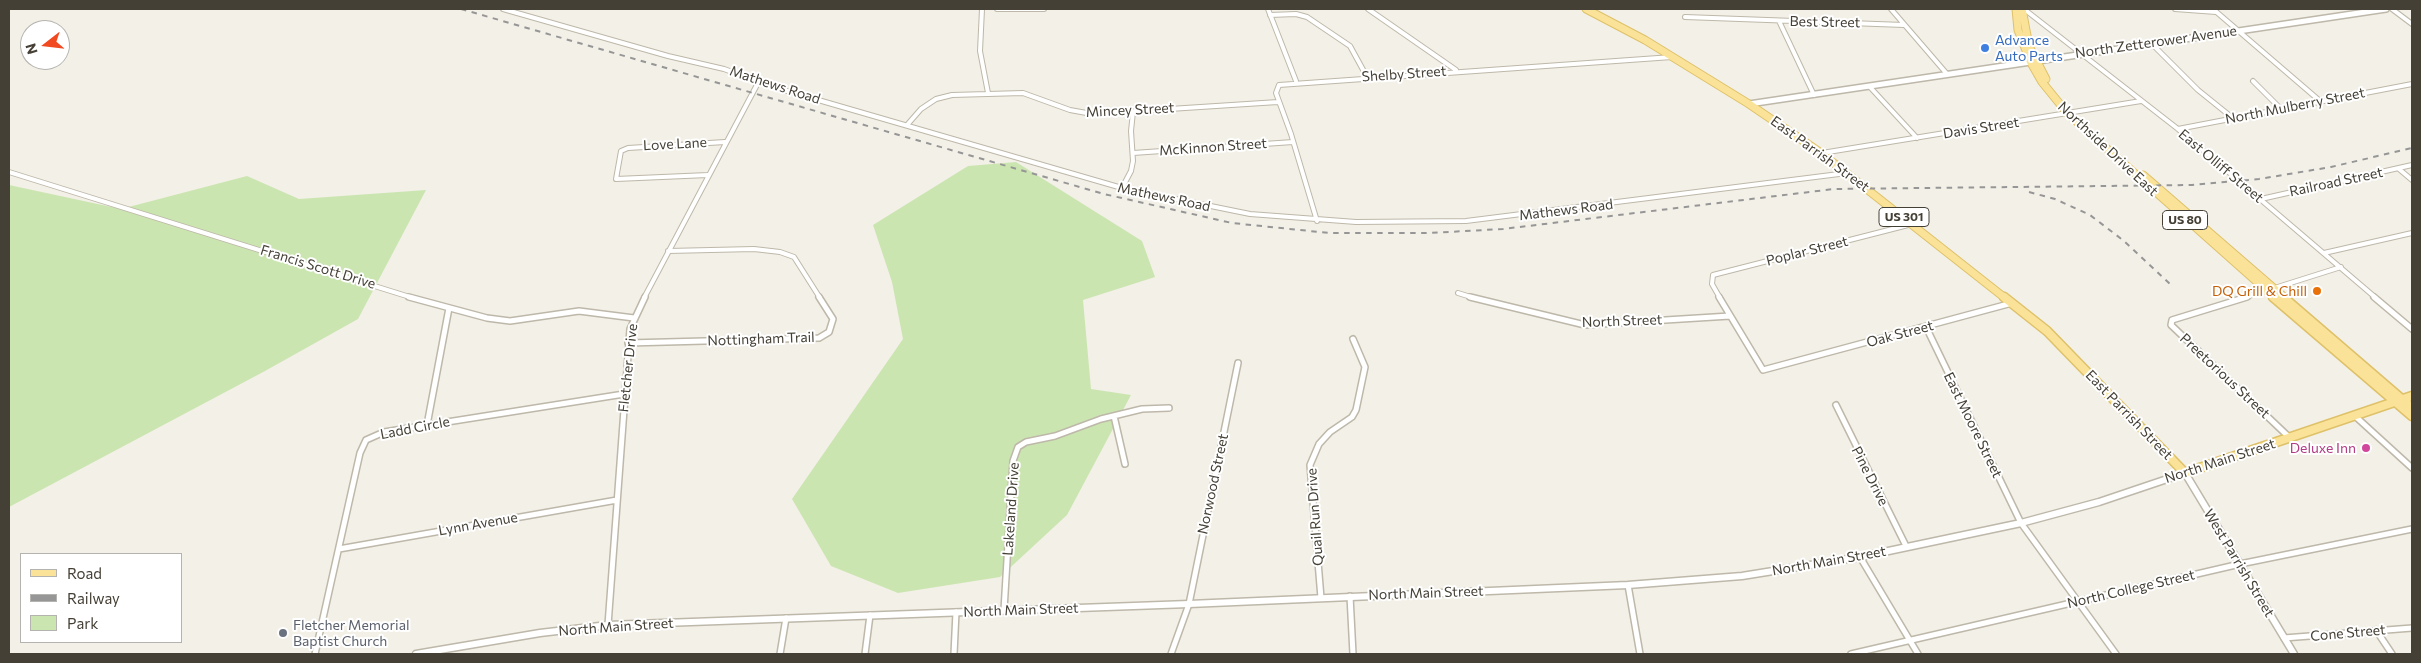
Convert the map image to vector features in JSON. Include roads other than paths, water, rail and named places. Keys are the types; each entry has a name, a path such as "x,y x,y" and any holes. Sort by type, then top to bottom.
{"main road":[{"name":"East Parrish Street","path":"1586,9 1673,57 1749,104 1847,173 1913,224 2047,331 2185,473"},
{"name":"Northside Drive East","path":"2016,9 2018,30 2042,82 2071,113 2270,290 2399,400"},
{"name":"Northside Drive East","path":"2023,9 2025,35 2033,61"},
{"name":"North Main Street","path":"2185,473 2412,396"},
{"path":"2399,400 2412,408"},
{"path":"2399,400 2412,416"}],"street":[{"name":"Mathews Road","path":"503,9 659,54 724,69 1122,188 1228,210 1317,221 1393,223 1494,218 1847,173"},
{"path":"982,9 980,51 988,93"},
{"path":"997,9 1044,9"},
{"path":"1268,9 1296,81"},
{"path":"1368,9 1456,70"},
{"path":"1891,9 1947,74"},
{"name":"East Olliff Street","path":"2023,9 2178,129 2412,329"},
{"path":"2175,9 2202,13 2215,10 2320,101"},
{"name":"North Zetterower Avenue","path":"1749,104 2080,53 2386,9"},
{"path":"2392,9 2412,24"},
{"path":"1270,15 1296,14 1308,17 1350,46 1367,76"},
{"name":"Best Street","path":"1685,17 1904,25"},
{"path":"1779,21 1814,95"},
{"path":"2151,43 2198,90 2234,118"},
{"name":"Shelby Street","path":"1278,102 1276,93 1279,85 1296,81 1673,57"},
{"name":"Fletcher Drive","path":"608,625 628,343 634,318 668,250 759,81"},
{"path":"2253,81 2281,109"},
{"name":"North Mulberry Street","path":"2178,129 2412,84"},
{"path":"1869,86 1917,138"},
{"name":"Mincey Street","path":"907,125 921,109 936,99 952,95 1023,93 1083,113 1133,112 1278,102"},
{"name":"Davis Street","path":"1821,154 2141,101"},
{"path":"1278,102 1293,142 1317,221"},
{"path":"1122,188 1131,171 1133,112"},
{"name":"Love Lane","path":"708,175 616,179 617,159 621,151 625,149 643,146 725,142"},
{"name":"McKinnon Street","path":"1133,153 1293,142"},
{"name":"Railroad Street","path":"2261,199 2412,165"},
{"path":"2399,168 2412,180"},
{"name":"Francis Scott Drive","path":"9,172 449,308 503,321 579,311 634,318"},
{"name":"Poplar Street","path":"1730,316 1714,288 1711,279 1714,275 1913,224"},
{"path":"2324,253 2412,233"},
{"name":"Nottingham Trail","path":"628,343 805,339 819,338 829,332 833,320 794,257 780,252 754,249 668,250"},
{"path":"2270,290 2341,267"},
{"name":"Preetorious Street","path":"2270,290 2182,316 2172,320 2171,325 2290,438"},
{"name":"North Street","path":"1458,293 1494,304 1585,325 1730,316"},
{"name":"Oak Street","path":"1730,316 1763,370 2013,303"},
{"path":"427,424 449,308"},
{"name":"East Moore Street","path":"1926,327 2021,523 2116,654"},
{"name":"Quail Run Drive","path":"1321,598 1310,465 1319,444 1330,432 1352,417 1356,410 1365,375 1365,367 1353,339"},
{"name":"Norwood Street","path":"1171,654 1189,604 1238,363"},
{"name":"Ladd Circle","path":"315,654 360,453 366,440 384,432 427,424 624,394"},
{"name":"Pine Drive","path":"1836,405 1906,546"},
{"name":"Lakeland Drive","path":"1004,610 1013,462 1018,447 1026,442 1056,436 1114,416 1142,409 1169,408"},
{"path":"1114,416 1125,464"},
{"path":"2355,416 2412,468"},
{"name":"North Main Street","path":"416,654 540,632 608,625 1628,586 1742,576 1860,557 2021,523 2099,502 2185,473"},
{"name":"West Parrish Street","path":"2185,473 2284,638 2290,654"},
{"name":"Lynn Avenue","path":"339,548 617,500"},
{"name":"North College Street","path":"1851,654 2240,564 2412,529"},
{"path":"1860,557 1918,654"},
{"path":"1628,586 1640,654"},
{"path":"1350,596 1353,654"},
{"path":"954,654 956,612"},
{"path":"865,654 870,615"},
{"path":"780,654 786,618"},
{"name":"Cone Street","path":"2284,638 2412,628"},
{"path":"2376,630 2392,654"}],"railway":[{"path":"461,9 1104,194 1232,223 1329,233 1429,233 1503,229 1834,189 2192,185 2259,179 2331,167 2412,148"},
{"path":"2029,192 2055,199 2090,215 2124,241 2170,284"}],"place":[{"name":"Advance Auto Parts","path":"1985,48"},
{"name":"DQ Grill & Chill","path":"2317,291"},
{"name":"Deluxe Inn","path":"2366,448"},
{"name":"Fletcher Memorial Baptist Church","path":"283,633"}]}
